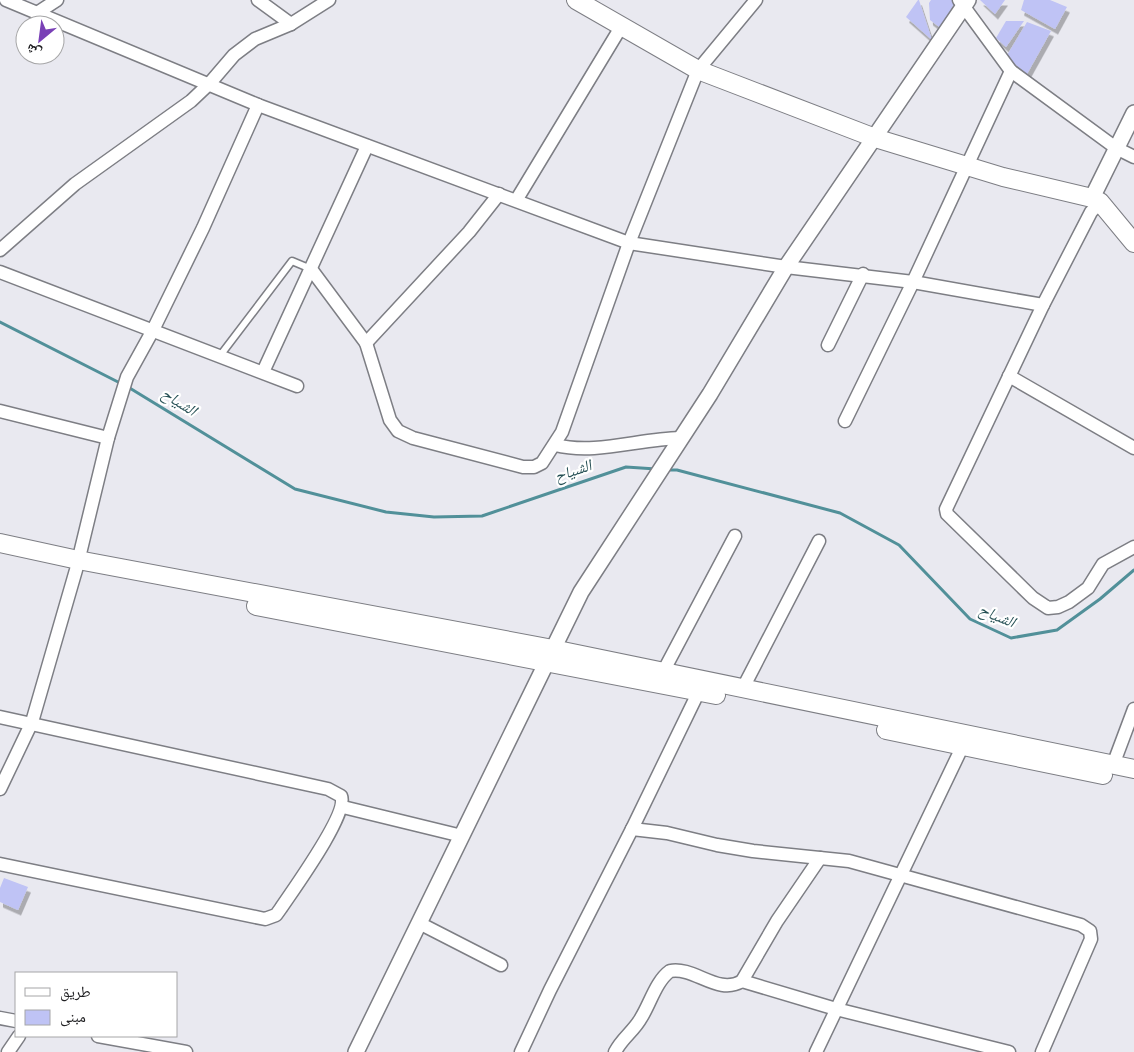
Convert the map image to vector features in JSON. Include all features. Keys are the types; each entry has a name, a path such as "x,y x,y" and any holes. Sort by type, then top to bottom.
{"main road":[{"path":"585,2 621,27 698,70 875,138 1094,204 1134,243"},
{"path":"0,543 77,565"},
{"path":"0,555 77,565 550,656 699,691 1134,769"},
{"path":"550,656 663,672 743,688 1134,781"}],"street":[{"path":"6,0 210,83 258,105 517,199 629,243 786,267 863,274 1043,305"},
{"path":"37,13 57,0"},
{"path":"258,0 290,24"},
{"path":"0,250 75,184 191,101 241,50 255,39 290,24 330,0"},
{"path":"311,269 366,343 390,420 403,434 523,467 534,467 542,463 555,445 575,398 629,243 698,70 756,0"},
{"path":"356,1052 581,592 747,336 786,267 875,138 963,2 1011,71 1124,152"},
{"path":"517,199 621,27"},
{"path":"845,421 913,282 1011,71"},
{"path":"0,789 32,722 77,565 108,438 127,377 153,330 203,228 258,105"},
{"path":"1124,152 1134,114"},
{"path":"1134,131 1094,204 1043,305 946,509 947,514 1033,598 1048,608 1058,607 1069,602 1088,588 1103,564 1134,546"},
{"path":"262,372 367,146"},
{"path":"366,343 469,232 499,194"},
{"path":"0,272 297,386"},
{"path":"828,345 863,274"},
{"path":"1009,376 1134,448"},
{"path":"0,411 108,438"},
{"path":"555,445 587,450 618,444 680,438"},
{"path":"663,672 735,536"},
{"path":"743,688 820,541"},
{"path":"521,1052 699,691"},
{"path":"1113,765 1134,709"},
{"path":"0,716 328,789 341,796 343,807 330,833 282,908 276,914 265,919 0,864"},
{"path":"816,1052 966,740"},
{"path":"343,807 462,836"},
{"path":"632,829 667,833 744,849 848,861 1081,924 1090,931 1091,939 1086,955 1042,1052"},
{"path":"742,982 777,921 820,858"},
{"path":"419,922 501,965"},
{"path":"615,1052 621,1041 641,1019 661,981 670,972 683,972 727,986 742,982 836,1009 1008,1052"},
{"path":"0,1018 15,1021"},
{"path":"8,1052 18,1037"},
{"path":"104,1037 186,1052"}],"lane":[{"path":"219,357 292,261 311,269"}],"building":[{"path":"919,0 932,40 906,17"},
{"path":"931,0 952,0 954,3 942,29 930,20 929,3"},
{"path":"980,0 1005,0 995,14"},
{"path":"1024,0 1050,0 1067,7 1055,29 1021,10"},
{"path":"1006,21 1024,21 1006,47 996,38"},
{"path":"1027,22 1051,31 1027,74 1006,57"},
{"path":"4,878 28,887 18,910 0,902 0,888"}],"waterway":[{"name":"الشياح","path":"0,322 122,384"},
{"name":"الشياح","path":"128,387 295,489 386,512 434,517 482,516 626,467 656,469"},
{"name":"الشياح","path":"667,470 677,470 840,513 899,545 970,619 1011,638 1057,630 1100,599 1134,570"}]}
